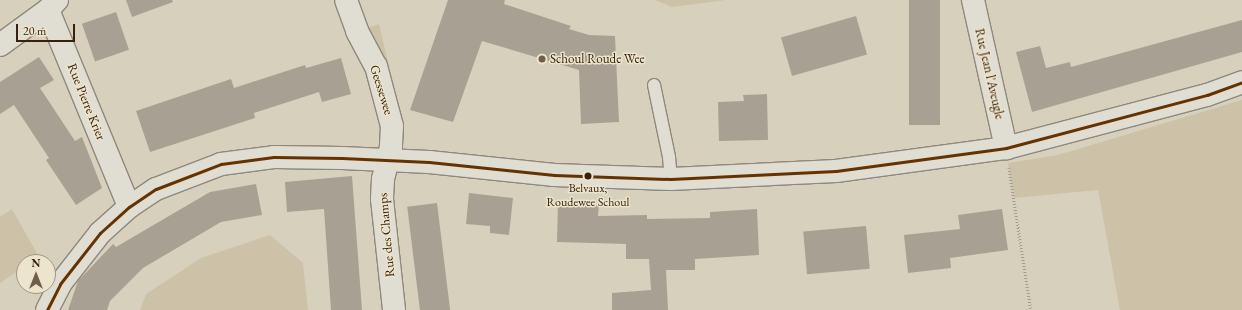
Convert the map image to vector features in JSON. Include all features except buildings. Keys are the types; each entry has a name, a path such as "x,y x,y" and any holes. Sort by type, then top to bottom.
{"street":[{"name":"Geessewee","path":"346,0 358,31 376,66 388,107 392,126 391,147 386,160"},
{"name":"Rue Jean l'Aveugle","path":"973,0 1006,148"},
{"path":"0,45 53,5"},
{"name":"Rue Pierre Krier","path":"53,5 129,206"},
{"path":"47,310 60,284 100,233 129,206 156,189 221,164 274,157 386,160 554,175 671,179 836,171 1006,148 1200,97 1242,82"},
{"name":"Rue des Champs","path":"386,160 382,199 394,310"}],"lane":[{"path":"654,85 669,157 671,179"}],"path":[{"path":"1006,148 1031,310"}],"shaded area":[{"path":"655,0 726,0 672,7"},
{"path":"379,24 398,104 395,105 365,29"},
{"path":"1242,100 1242,310 1120,310 1098,190 1014,198 1008,163 1058,155"},
{"path":"12,209 37,254 16,254 16,272 0,283 0,217"},
{"path":"270,235 303,263 308,310 140,310 146,294 201,258"}],"transit line":[{"path":"47,310 60,284 100,233 129,207 156,189 221,164 274,157 342,158 429,162 554,175 671,179 836,171 1006,148 1207,95 1242,82"}],"place":[{"name":"Schoul Roude Wee","path":"542,59"},
{"name":"Belvaux, Roudewee Schoul","path":"588,176"}]}
